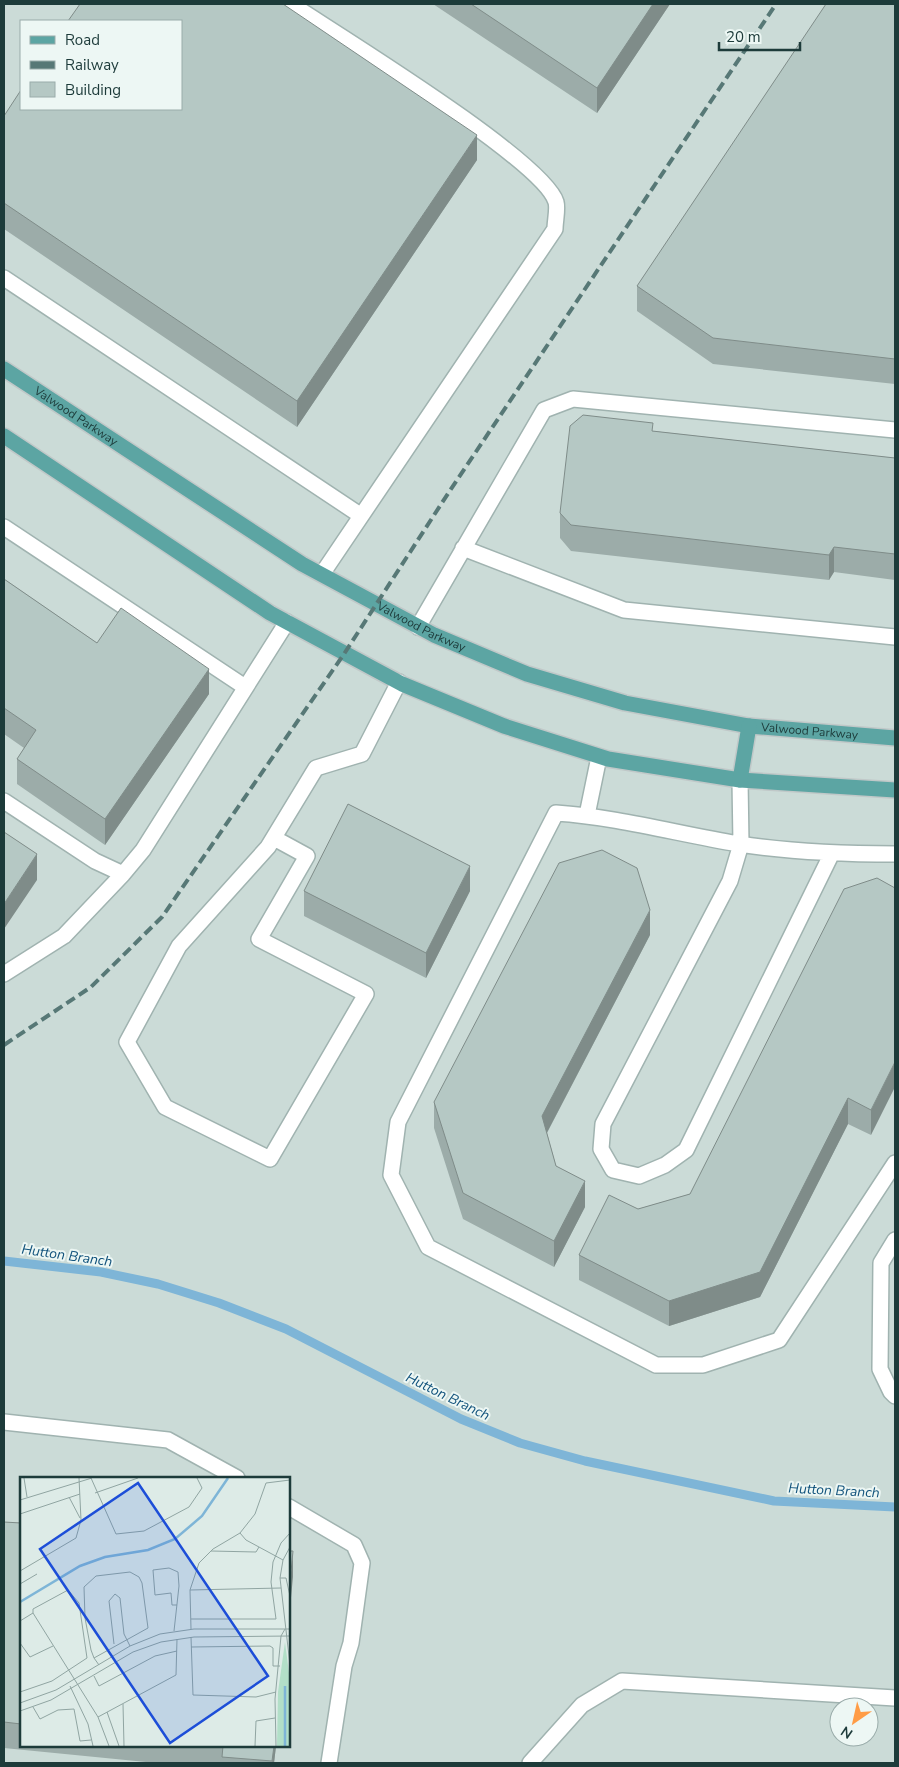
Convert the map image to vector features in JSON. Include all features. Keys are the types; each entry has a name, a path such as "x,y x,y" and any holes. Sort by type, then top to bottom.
{"main road":[{"name":"Valwood Parkway","path":"4,370 302,564 418,627 526,674 625,703 749,726 895,738"},
{"path":"4,436 287,622 398,682 504,726 599,757 740,780 895,790"},
{"path":"740,780 749,726"}],"lane":[{"path":"291,4 467,120 536,175 556,202 555,229 322,574"},
{"path":"4,278 360,516"},
{"path":"418,627 544,410 572,399 895,430"},
{"path":"4,527 246,687"},
{"path":"463,548 624,610 895,637"},
{"path":"4,974 64,936 124,874 143,850 287,622"},
{"path":"274,838 307,856 259,939 366,994 270,1159 165,1107 127,1042 179,946 274,838 316,768 362,754 398,682"},
{"path":"587,815 599,757"},
{"path":"740,780 741,844 730,881 603,1124 601,1149 613,1170 639,1176 665,1165 686,1150 832,854"},
{"path":"4,801 95,861 124,874"},
{"path":"895,854 832,854 741,844 587,815 556,813 398,1122 391,1175 428,1247 656,1365 703,1365 779,1340 895,1163"},
{"path":"895,1240 881,1263 880,1369 891,1392 895,1396"},
{"path":"4,1422 168,1440 235,1477"},
{"path":"290,1508 354,1545 362,1563 351,1643 344,1666 329,1763"},
{"path":"530,1763 582,1705 622,1681 895,1698"}],"shaded area":[{"path":"4,4 895,4 895,1763 4,1763"}],"building":[{"path":"80,4 283,4 477,135 297,401 4,203 4,116 20,92 20,110 182,110 182,20 69,20"},
{"path":"471,4 653,4 597,88"},
{"path":"826,4 895,4 895,359 713,338 637,286"},
{"path":"583,415 653,423 652,431 895,458 895,554 834,547 829,555 571,525 560,513 570,426"},
{"path":"4,579 97,643 121,608 209,669 105,819 17,759 36,730 4,708"},
{"path":"348,804 470,866 426,953 304,891"},
{"path":"4,832 37,854 4,904"},
{"path":"602,850 637,868 650,910 542,1116 556,1166 585,1181 554,1241 463,1193 434,1102 559,863"},
{"path":"877,878 895,888 895,1062 871,1110 848,1098 760,1272 669,1301 579,1255 609,1195 638,1209 690,1194 844,889"},
{"path":"4,1522 20,1523 20,1724 4,1722"},
{"path":"290,1551 293,1551 290,1582"},
{"path":"223,1747 274,1747 272,1761 222,1757"}],"waterway":[{"name":"Hutton Branch","path":"4,1261 101,1272 158,1284 219,1303 286,1329 461,1419 520,1443 585,1461 774,1501 895,1507"}],"railway":[{"path":"4,1045 91,987 162,917 344,654 449,492 776,4"}]}
